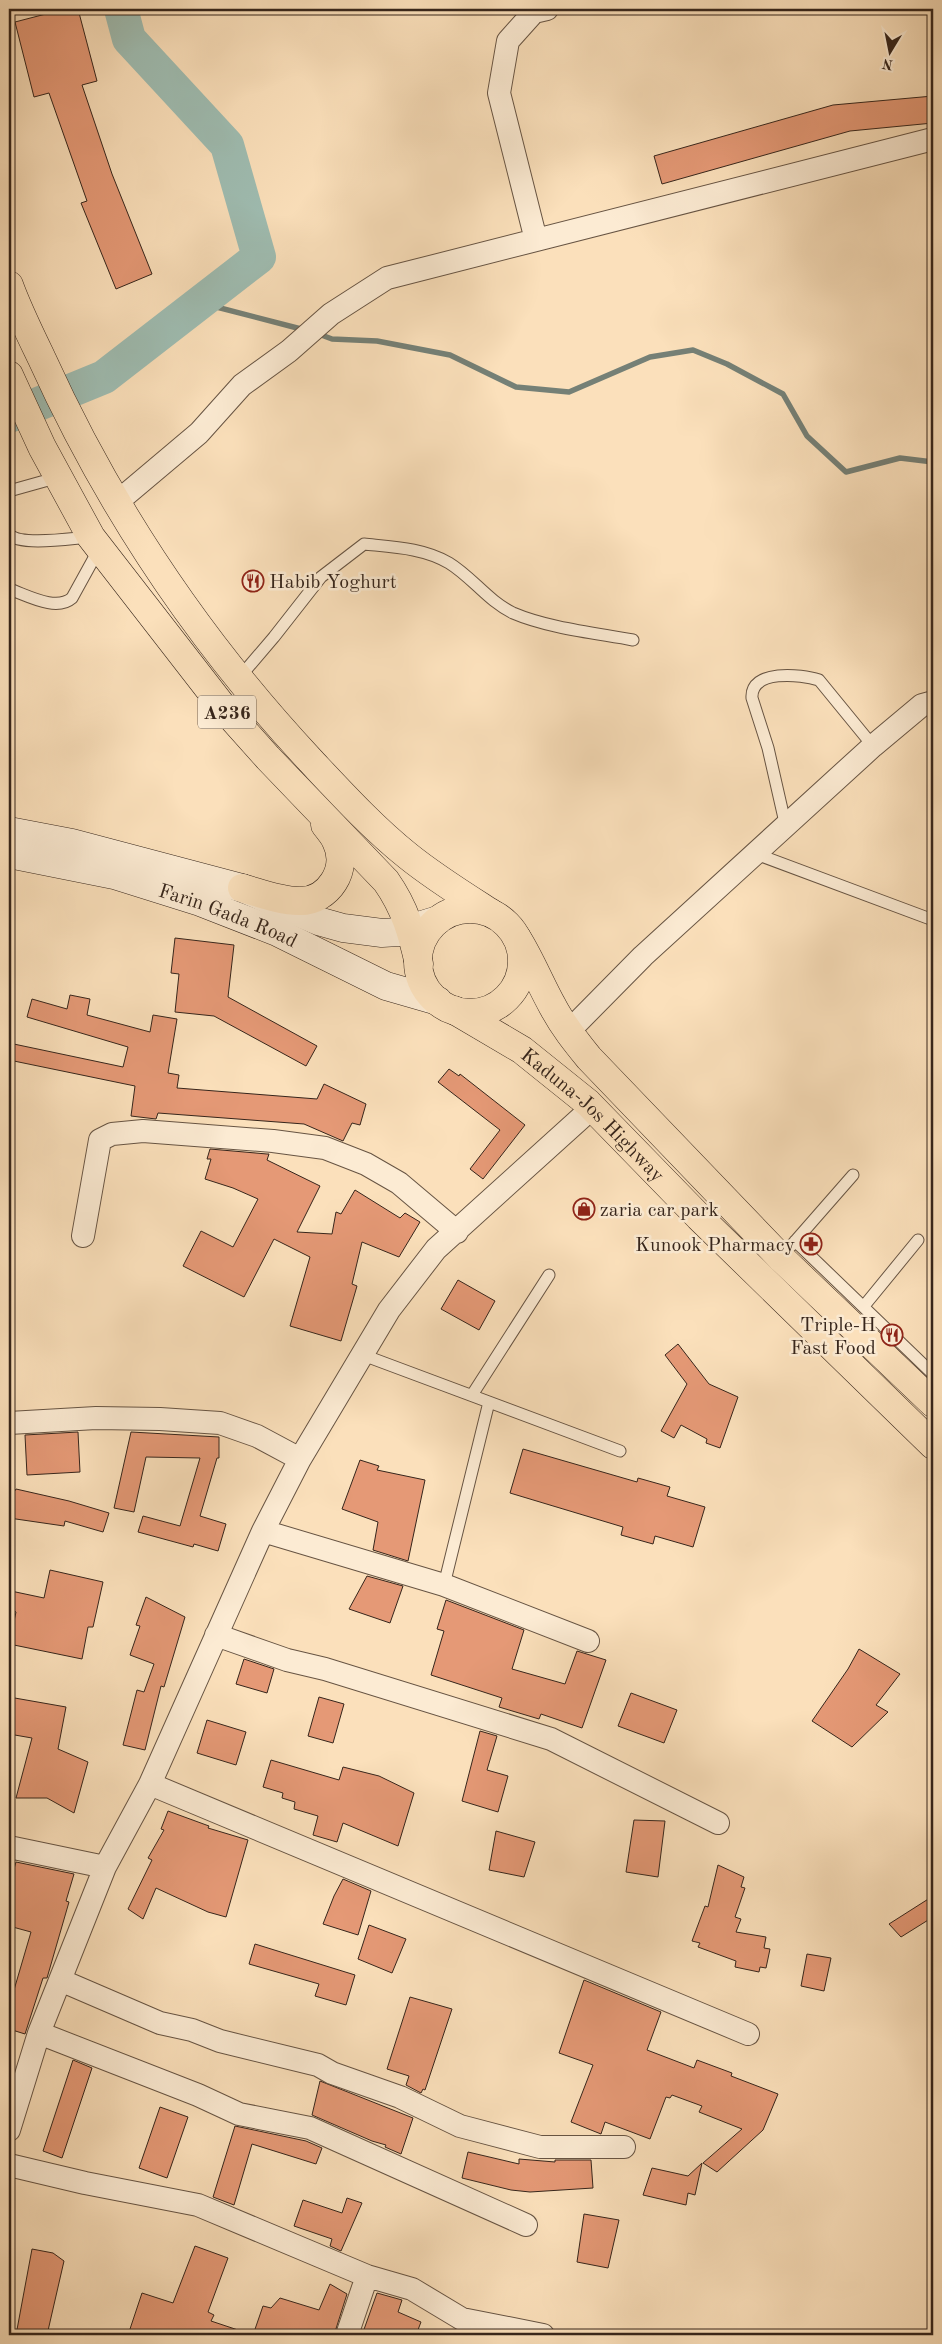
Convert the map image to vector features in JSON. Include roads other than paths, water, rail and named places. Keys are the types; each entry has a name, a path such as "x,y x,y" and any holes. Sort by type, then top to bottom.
{"highway":[{"name":"A236","path":"9,285 77,435 116,503 159,572 239,678 276,724 389,839 436,877 492,913 507,923 517,938 522,952 522,970 516,987 507,998 482,1012 446,1006 426,988 419,971 418,953 424,936 438,920 454,911 472,908 492,913"},
{"name":"A236","path":"10,379 42,447 96,542 226,710 312,805 386,881 399,900 411,929 419,964"},
{"name":"A236","path":"242,888 284,900 299,901 311,900 329,889 335,881 340,854 337,842 312,805"},
{"name":"Kaduna-Jos Highway","path":"517,938 568,1032 589,1058 788,1250 933,1403"},
{"name":"Kaduna-Jos Highway","path":"446,1006 522,1050 569,1086 699,1217 933,1446"}],"main road":[{"name":"Farin Gada Road","path":"9,831 72,843 242,888 318,921 343,928 382,933 411,929 438,920"},
{"name":"Farin Gada Road","path":"9,854 114,876 200,902 277,932 386,986 446,1006"}],"street":[{"path":"536,240 498,93 508,41 534,12 547,9"},
{"path":"116,503 199,433 242,385 289,351 332,314 387,278 933,139"},
{"path":"568,1032 643,956 873,746 922,706 933,702"},
{"path":"9,2130 39,2033 105,1867 150,1784 263,1531 300,1459 389,1310 436,1250 592,1108"},
{"path":"82,1236 100,1140 112,1134 142,1130 273,1141 325,1148 366,1164 399,1183 457,1232"},
{"path":"9,1423 96,1418 160,1418 220,1423 257,1436 300,1459"},
{"path":"263,1531 444,1585 588,1641"},
{"path":"216,1635 286,1660 325,1669 551,1739 718,1823"},
{"path":"150,1784 748,2034"},
{"path":"9,1847 105,1867"},
{"path":"60,1980 160,2023 192,2030 220,2041 318,2065 332,2073 400,2097 460,2126 540,2147 624,2147"},
{"path":"39,2033 198,2095 239,2114 310,2128 526,2226"},
{"path":"9,2164 85,2183 198,2205 367,2276 412,2289 462,2319 542,2335"},
{"path":"347,2335 367,2276"}],"lane":[{"path":"9,491 59,477"},
{"path":"9,534 12,538 26,541 96,542 72,598 66,604 55,604 9,589"},
{"path":"239,678 321,577 364,544 419,551 448,563 496,603 512,612 534,620 633,640"},
{"path":"786,827 768,748 752,698 752,692 756,684 774,677 819,680 873,746"},
{"path":"756,854 933,920"},
{"path":"853,1175 788,1250 864,1306 933,1374"},
{"path":"864,1306 918,1240"},
{"path":"472,1396 549,1275"},
{"path":"363,1355 620,1451"},
{"path":"444,1585 489,1402"}],"waterway":[{"path":"9,416 104,377 259,257 227,145 129,39 121,9"},
{"path":"201,303 305,330"},
{"path":"316,333 332,339 377,341 450,355 516,387 569,392 650,357 693,350 727,364 783,394 807,436 846,472 900,458 933,462"}],"place":[{"name":"Habib Yoghurt","path":"253,581"},
{"name":"zaria car park","path":"584,1209"},
{"name":"Kunook Pharmacy","path":"811,1244"},
{"name":"Triple-H Fast Food","path":"892,1335"}]}
